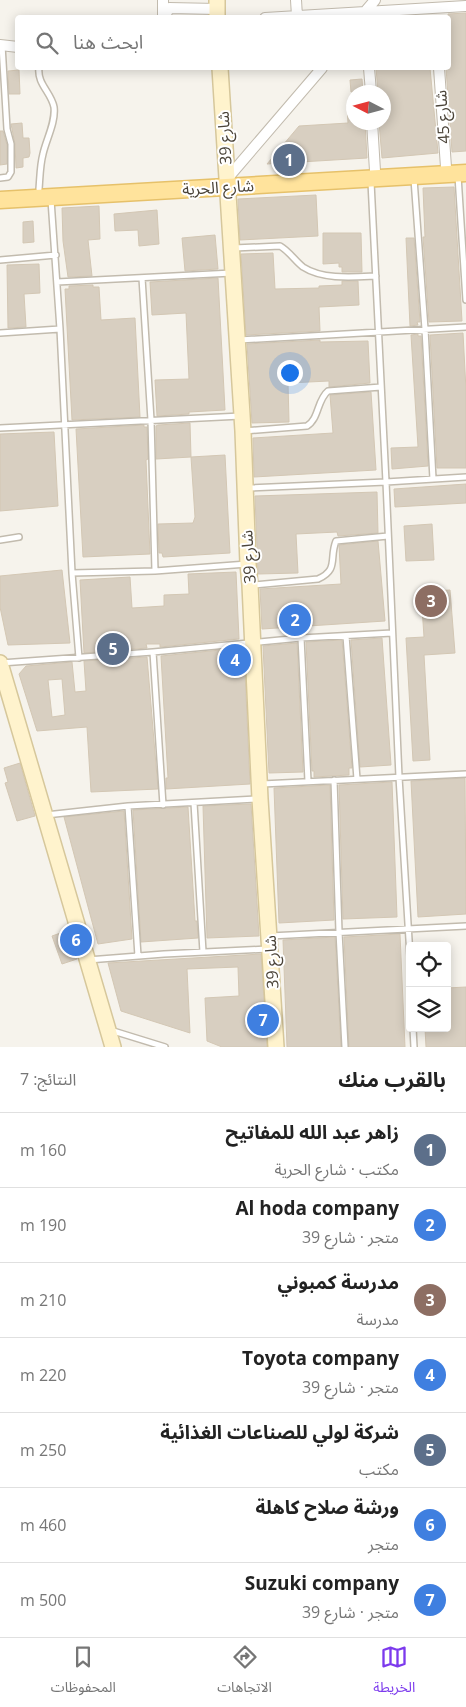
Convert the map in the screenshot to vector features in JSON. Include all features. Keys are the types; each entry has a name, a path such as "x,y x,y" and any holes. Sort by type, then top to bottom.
{"main road":[{"name":"شارع الحرية","path":"0,191 45,193 459,170"},
{"name":"شارع الحرية","path":"372,174 414,176 459,170"},
{"name":"شارع الحرية","path":"0,200 45,193"}],"street":[{"path":"163,0 164,15"},
{"path":"296,0 297,15"},
{"path":"307,15 367,9 435,13 466,6"},
{"path":"166,15 169,8 217,9"},
{"path":"1,44 15,46"},
{"name":"شارع 39","path":"220,70 242,424 260,792 276,1047"},
{"path":"226,184 320,70"},
{"path":"369,70 370,85"},
{"name":"شارع 45","path":"439,70 459,170"},
{"path":"372,130 372,174"},
{"path":"0,663 113,1047"}],"lane":[{"path":"0,178 8,177 11,172 12,144 6,128 1,44"},
{"path":"39,70 42,85 54,108 42,155 45,193 56,255 72,573 79,658"},
{"path":"459,170 466,300"},
{"path":"372,174 392,633 409,942"},
{"path":"414,176 433,479"},
{"path":"230,248 280,246 306,269 340,277 376,276"},
{"path":"0,260 56,255"},
{"path":"57,282 232,273"},
{"path":"142,278 151,420 156,571"},
{"path":"236,340 466,326"},
{"path":"0,333 60,329"},
{"path":"0,428 151,420 307,426 312,423 322,397 328,391 381,387"},
{"path":"245,488 466,477"},
{"path":"250,585 318,580 332,568 336,540 388,536"},
{"path":"0,540 19,538"},
{"path":"72,573 156,571 248,564"},
{"path":"0,663 153,652 301,638 392,633"},
{"path":"346,636 357,779"},
{"path":"301,638 308,781"},
{"path":"153,652 163,805"},
{"path":"46,815 128,806 194,803 260,792 308,781 466,774"},
{"path":"334,780 345,1047"},
{"path":"194,803 203,952"},
{"path":"128,806 138,956"},
{"path":"88,960 203,952 339,932 466,926"},
{"path":"108,1029 165,1047"},
{"path":"413,1032 414,1047"}],"building":[{"path":"466,13 466,151 452,152 446,70 451,70 451,15 448,14"},
{"path":"19,70 20,94 9,94 8,71"},
{"path":"376,70 430,70 438,153 382,158 380,130 391,130 391,85 377,85"},
{"path":"362,79 362,85 350,85 350,80"},
{"path":"22,123 23,138 29,138 30,153 29,157 23,158 23,167 16,168 15,144 11,124"},
{"path":"346,123 346,130 365,130 367,158 267,164 299,126"},
{"path":"0,131 3,131 7,145 7,164 0,165"},
{"path":"454,187 462,321 429,322 423,237 425,237 423,188"},
{"path":"316,195 318,236 240,240 238,199"},
{"path":"99,206 100,239 88,240 92,276 68,277 63,241 62,208"},
{"path":"157,210 159,244 139,246 138,230 115,231 114,214"},
{"path":"33,221 34,242 23,243 23,222"},
{"path":"323,233 361,233 362,272 342,272 342,267 339,267 339,263 323,264"},
{"path":"215,235 218,269 185,271 182,238"},
{"path":"406,238 414,238 420,322 417,322 418,325 410,326"},
{"path":"273,253 275,289 319,288 319,286 342,285 342,281 358,281 359,305 319,307 320,331 246,335 241,254"},
{"path":"39,264 40,293 24,294 26,327 8,328 7,265"},
{"path":"218,278 225,410 157,416 155,380 189,379 186,313 152,315 150,282"},
{"path":"93,285 93,287 99,287 101,320 135,318 140,417 72,420 65,289 69,289 69,286"},
{"path":"463,333 466,390 466,468 437,468 430,335"},
{"path":"418,334 418,336 421,336 428,466 392,469 391,448 418,447 411,335"},
{"path":"320,340 320,342 368,341 370,383 329,387 329,381 288,383 289,422 252,423 247,344"},
{"path":"371,392 376,470 254,477 253,438 333,433 330,395"},
{"path":"190,423 191,457 156,459 156,426"},
{"path":"144,425 144,427 147,427 148,459 146,460 150,554 83,557 76,429"},
{"path":"54,432 58,506 0,511 0,434"},
{"path":"225,455 230,553 163,557 162,553 159,553 158,524 193,523 195,517 191,457"},
{"path":"466,484 466,503 395,507 394,489"},
{"path":"377,492 378,533 338,536 337,532 296,534 298,573 258,574 255,496"},
{"path":"432,524 434,560 406,561 404,526"},
{"path":"378,541 385,621 262,629 260,589 341,584 339,545"},
{"path":"62,570 70,643 8,645 0,607 0,576"},
{"path":"236,572 239,639 160,647 160,644 146,644 147,648 84,653 80,580 130,577 132,608 164,606 164,595 189,594 188,574"},
{"path":"450,590 455,653 424,655 430,760 413,761 406,638 424,637 421,592"},
{"path":"382,638 391,765 360,767 351,640"},
{"path":"342,640 352,768 349,768 349,775 314,777 314,771 312,771 306,642"},
{"path":"297,643 303,772 269,773 263,646"},
{"path":"240,648 240,650 244,650 250,784 166,789 166,778 168,778 161,656"},
{"path":"147,657 158,789 91,792 87,727 37,731 19,674 26,666 72,662 75,692 86,691 84,661","holes":["62,679 65,715 52,717 48,680"]},
{"path":"20,763 35,816 17,821 5,783 8,782 4,768"},
{"path":"465,778 466,914 418,917 411,781"},
{"path":"392,782 397,917 343,919 339,785"},
{"path":"330,785 334,920 279,923 274,788"},
{"path":"251,804 259,936 207,938 203,806"},
{"path":"188,807 195,921 197,921 198,938 141,942 133,810"},
{"path":"124,811 132,939 98,944 64,817"},
{"path":"69,930 77,959 62,964 52,936"},
{"path":"400,934 405,1047 349,1047 344,937"},
{"path":"335,937 341,1047 287,1047 283,940"},
{"path":"261,954 267,1047 222,1047 207,1041 205,998 239,996 238,967 187,969 190,1033 121,1011 108,963"},
{"path":"466,987 466,1047 426,1047 425,1032 451,1032 451,988"}],"place":[{"name":"زاهر عبد الله للمفاتيح","path":"289,160"},
{"name":"مدرسة كمبوني","path":"431,601"},
{"name":"Al hoda company","path":"295,620"},
{"name":"شركة لولي للصناعات الغذائية","path":"113,649"},
{"name":"Toyota company","path":"235,660"},
{"name":"ورشة صلاح كاهلة","path":"76,940"},
{"name":"Suzuki company","path":"263,1020"}]}
